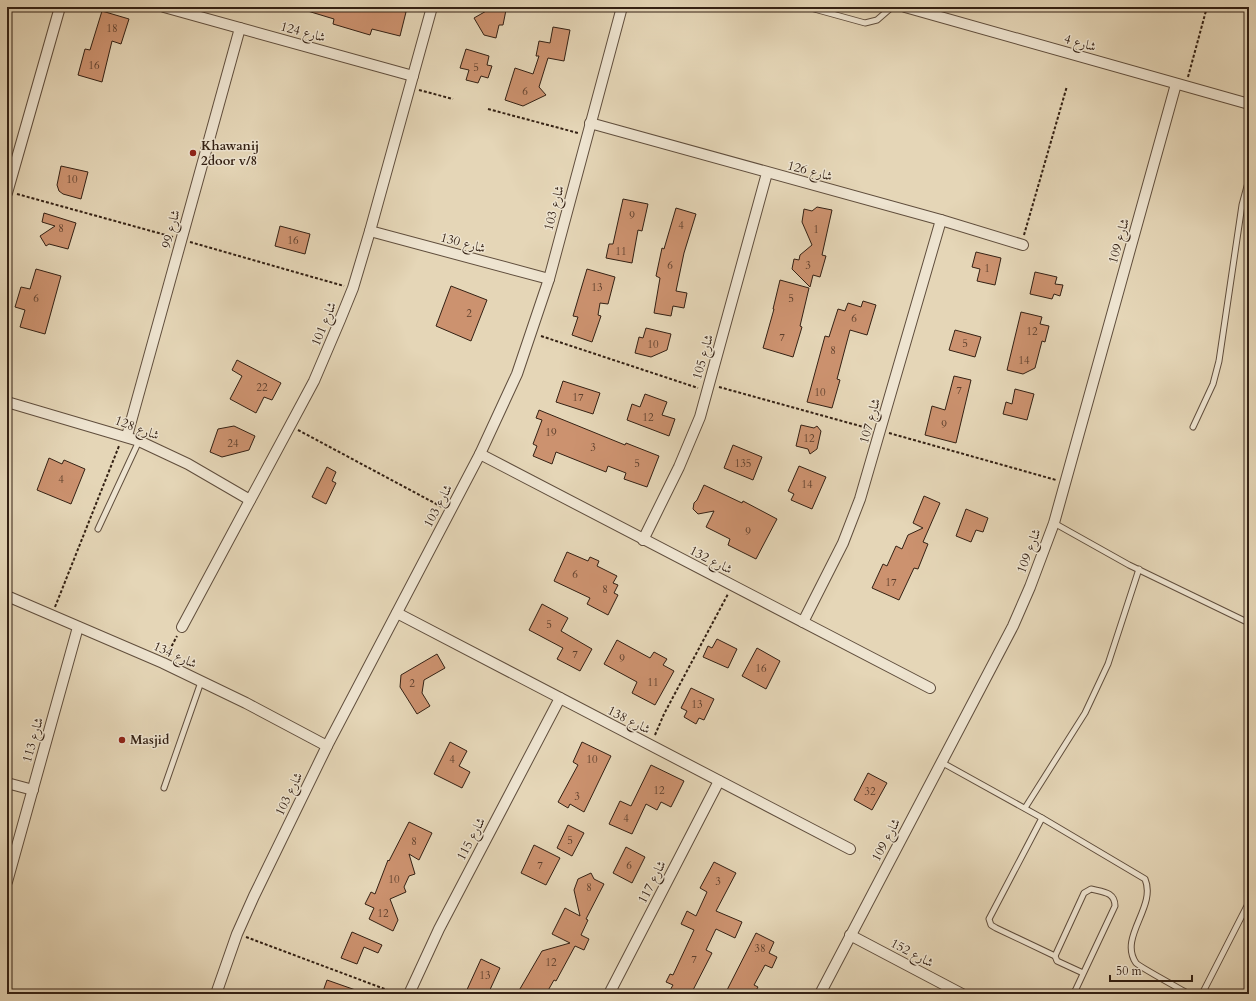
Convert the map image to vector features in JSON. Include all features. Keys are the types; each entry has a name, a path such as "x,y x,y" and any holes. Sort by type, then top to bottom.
{"street":[{"path":"7,193 60,7"},
{"name":"شارع 124","path":"164,7 413,76"},
{"name":"شارع 101","path":"182,627 314,381 353,288 432,7"},
{"name":"شارع 103","path":"216,994 237,934 327,746 480,454 517,374 549,279 622,7"},
{"name":"شارع 4","path":"905,7 1249,104"},
{"name":"شارع 99","path":"125,436 240,28"},
{"name":"شارع 109","path":"820,994 1013,626 1030,588 1054,523 1181,85"},
{"name":"شارع 126","path":"590,123 941,220 1023,245"},
{"name":"شارع 105","path":"643,540 690,442 707,391 768,173"},
{"name":"شارع 107","path":"803,622 843,543 860,499 941,220"},
{"name":"شارع 130","path":"370,231 549,279"},
{"name":"شارع 128","path":"7,402 139,441 188,464 250,500"},
{"name":"شارع 132","path":"480,454 930,688"},
{"name":"شارع 134","path":"7,596 163,663 246,703 327,746"},
{"name":"شارع 138","path":"397,613 850,849"},
{"name":"شارع 113","path":"7,882 78,627"},
{"name":"شارع 115","path":"409,994 436,936 560,698"},
{"name":"شارع 117","path":"609,994 719,781"},
{"path":"7,783 33,790"},
{"name":"شارع 152","path":"850,935 962,994"}],"lane":[{"path":"807,7 865,23 877,20 892,7"},
{"path":"1193,427 1213,384 1219,361 1242,205 1249,179"},
{"path":"98,529 139,441"},
{"path":"1054,523 1138,569 1249,623"},
{"path":"1025,808 1085,713 1108,664 1138,569"},
{"path":"164,788 201,682"},
{"path":"941,762 1025,808 1145,879 1149,890 1148,898 1132,941 1131,951 1137,965 1189,994"},
{"path":"1042,818 989,919 991,925 996,928 1055,956"},
{"path":"1073,994 1115,906 1115,899 1112,895 1091,889 1084,893 1055,956 1057,962 1083,973"},
{"path":"1202,994 1249,902"}],"path":[{"path":"1181,85 1207,7"},
{"path":"1012,242 1021,238 1026,229 1067,86"},
{"path":"410,88 453,99"},
{"path":"488,109 587,135"},
{"path":"532,333 707,391"},
{"path":"290,426 450,511"},
{"path":"52,616 125,436"},
{"path":"650,745 664,714 732,586"},
{"path":"163,663 182,627"},
{"path":"237,934 398,994"}],"building":[{"path":"302,7 386,7 406,12 400,36 372,29 370,35 333,24 334,19 301,9"},
{"path":"487,7 506,10 503,25 499,25 496,38 484,35 474,18 488,10"},
{"path":"102,11 129,19 121,44 112,41 102,82 78,75 85,49 90,50"},
{"path":"553,27 570,30 564,61 548,58 539,87 546,95 523,106 505,100 515,68 533,74 539,56 536,56 539,41 550,43"},
{"path":"466,49 489,56 487,65 492,66 488,78 481,76 478,83 466,80 469,70 460,68"},
{"path":"61,166 88,172 81,199 63,194 59,191 57,185"},
{"path":"623,199 648,204 642,231 638,230 632,263 606,258 609,244 613,244"},
{"path":"817,207 832,210 822,255 826,256 820,277 813,275 810,287 792,269 794,259 799,260 800,255 812,245 802,222 804,209 812,211"},
{"path":"676,208 696,214 684,253 676,291 687,293 684,308 673,306 671,316 654,313 660,278 656,276 662,248 664,249"},
{"path":"44,213 76,223 68,249 49,244 46,246 40,236 55,226 42,222"},
{"path":"280,226 310,234 305,254 275,246"},
{"path":"976,252 1001,258 995,285 977,281 980,269 972,267"},
{"path":"36,269 61,276 45,334 20,327 25,310 15,307 21,287 30,289"},
{"path":"587,269 615,277 608,304 600,303 598,315 601,316 592,342 572,335 578,317 573,316"},
{"path":"1035,272 1057,277 1055,284 1063,285 1060,296 1054,294 1052,299 1030,294"},
{"path":"780,280 809,288 800,326 802,327 793,357 763,348 774,309"},
{"path":"451,286 487,300 471,341 436,326"},
{"path":"863,301 876,305 867,335 850,330 837,379 840,380 832,408 807,402 825,336 829,337 838,309 845,311 848,303 861,307"},
{"path":"1021,312 1042,317 1040,324 1049,326 1045,342 1042,341 1035,368 1023,374 1007,370"},
{"path":"646,328 671,334 667,350 651,357 635,353 639,337 643,338"},
{"path":"955,330 981,337 975,357 949,350"},
{"path":"237,360 281,383 272,400 264,397 256,413 230,399 242,376 232,370"},
{"path":"954,376 971,380 956,443 925,435 932,406 945,410"},
{"path":"563,381 600,393 593,414 556,402"},
{"path":"1015,389 1034,394 1027,420 1003,414 1006,402 1012,404"},
{"path":"645,394 667,402 662,415 675,419 669,436 627,420 632,404 640,407"},
{"path":"539,410 625,445 626,443 659,456 647,487 624,479 626,473 608,466 606,472 556,452 552,464 533,456 537,446 533,444 542,420 536,418"},
{"path":"801,425 814,428 817,426 821,431 817,449 810,454 808,449 796,446"},
{"path":"234,426 255,436 249,450 222,457 210,452 218,429"},
{"path":"733,445 762,457 753,480 724,468"},
{"path":"49,458 62,464 64,460 85,469 71,504 37,490"},
{"path":"799,466 826,477 812,509 791,500 794,494 788,491"},
{"path":"327,467 336,472 332,481 336,483 326,504 312,497"},
{"path":"704,485 742,503 743,501 777,519 756,559 728,545 730,539 706,527 714,511 698,514 693,509 694,503"},
{"path":"924,496 940,503 923,542 928,544 918,569 914,568 899,600 872,588 883,564 887,566 896,546 902,549 908,535 923,528 913,523"},
{"path":"966,509 988,518 983,532 976,530 971,542 956,536"},
{"path":"567,552 588,561 590,557 599,561 597,566 617,576 613,583 618,585 614,593 618,595 608,615 587,604 590,598 554,581"},
{"path":"542,604 568,618 561,631 592,649 580,671 557,659 563,648 529,630"},
{"path":"717,639 737,649 728,668 703,657 708,646 712,648"},
{"path":"617,640 650,658 654,652 667,659 663,665 674,671 655,705 632,693 637,682 604,664"},
{"path":"757,648 780,661 766,689 742,676"},
{"path":"437,654 445,668 424,680 422,693 430,706 417,714 400,687 401,675"},
{"path":"691,688 714,699 704,720 699,718 696,724 684,717 687,711 681,708"},
{"path":"450,742 467,751 459,766 470,772 462,788 434,774"},
{"path":"582,742 611,756 584,812 570,804 568,808 558,802 578,765 573,762"},
{"path":"651,765 684,781 671,807 661,802 657,810 646,804 632,834 609,824 620,801 631,806"},
{"path":"868,773 887,783 872,810 854,800"},
{"path":"409,822 432,833 419,860 409,854 415,874 409,876 404,887 406,892 390,899 398,920 393,931 369,919 374,908 365,904 371,892 375,894 388,860 389,861"},
{"path":"568,825 584,833 572,856 557,848"},
{"path":"534,845 560,858 546,885 521,873"},
{"path":"626,847 645,857 632,883 613,873"},
{"path":"714,862 736,873 716,911 742,922 735,938 716,929 706,950 712,953 691,994 668,994 673,985 666,982 670,974 673,975 694,930 681,924 687,911 696,916 707,892 700,888"},
{"path":"591,873 594,879 604,884 586,919 588,920 581,935 589,939 584,950 575,946 556,981 554,980 546,994 517,994 542,951 570,943 552,934 565,908 580,916 574,890 578,879"},
{"path":"352,932 382,945 378,953 364,947 357,964 341,958"},
{"path":"756,933 774,942 769,953 777,957 772,968 765,965 754,985 758,987 754,994 725,994"},
{"path":"481,959 500,968 488,994 465,994"},
{"path":"327,980 364,993 322,994"}],"place":[{"name":"Khawanij 2door v/8","path":"193,153"},
{"name":"Masjid","path":"122,740"}]}
